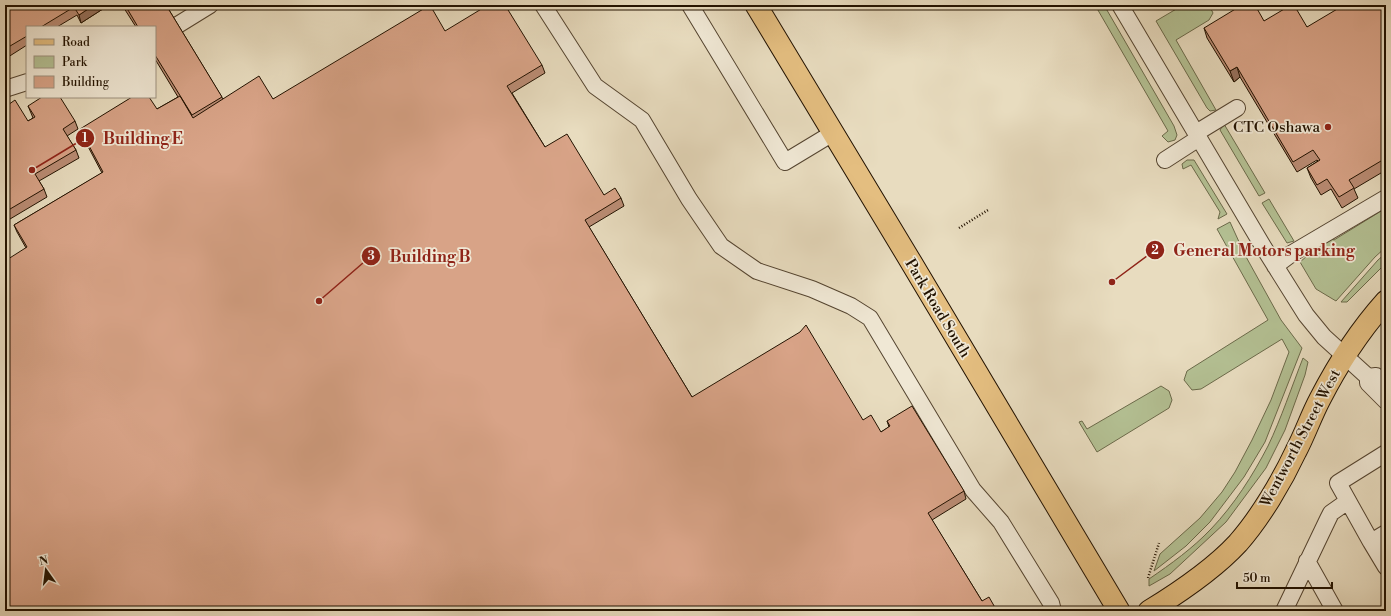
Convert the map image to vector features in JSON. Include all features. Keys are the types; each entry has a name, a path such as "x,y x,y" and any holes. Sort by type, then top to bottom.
{"main road":[{"name":"Park Road South","path":"756,5 1119,611"},
{"name":"Wentworth Street West","path":"1149,611 1205,573 1238,543 1268,503 1296,452 1320,399 1344,356 1376,312 1386,301"}],"lane":[{"path":"176,26 210,5"},
{"path":"543,5 595,86 642,120 689,200 721,246 757,271 812,289 851,306 870,318 973,490 1001,522 1051,603 1053,611"},
{"path":"690,5 785,162 833,133"},
{"path":"1120,5 1197,136 1306,315 1324,337 1344,356 1368,377 1376,376 1386,385"},
{"path":"5,90 26,82"},
{"path":"1165,160 1237,108"},
{"path":"1275,266 1291,254 1386,198"},
{"path":"1368,377 1368,383 1386,401"},
{"path":"1386,453 1338,483 1386,567"},
{"path":"1284,611 1331,514 1348,501"},
{"path":"1371,542 1386,533"},
{"path":"1307,561 1335,611"}],"path":[{"path":"959,228 988,210"},
{"path":"1148,578 1159,543"}],"green space":[{"path":"1095,5 1104,5 1174,126 1177,135 1175,140 1168,142 1162,136 1168,131"},
{"path":"1183,5 1209,5 1213,13 1209,20 1176,40 1216,110 1210,111 1207,108 1156,21"},
{"path":"1224,124 1265,193 1259,196 1220,130"},
{"path":"1187,160 1194,160 1227,214 1218,219 1220,212 1191,165 1183,169 1182,164"},
{"path":"1269,199 1294,241 1287,243 1262,203"},
{"path":"1386,208 1386,247 1375,257 1336,301 1316,289 1300,262 1307,256 1307,252 1331,238 1334,240"},
{"path":"1230,222 1245,255 1281,320 1302,348 1265,442 1244,477 1210,522 1186,546 1154,571 1160,554 1200,518 1222,492 1235,472 1271,400 1289,352 1282,339 1201,389 1192,390 1184,380 1187,371 1268,320 1217,229"},
{"path":"1386,253 1386,263 1347,302 1341,302 1378,260"},
{"path":"1303,358 1308,362 1305,375 1285,430 1266,468 1226,522 1170,574 1149,586 1149,579 1182,556 1211,529 1228,510 1249,479 1273,436"},
{"path":"1161,386 1169,391 1172,400 1169,408 1097,452 1079,422 1082,421 1087,429"}],"building":[{"path":"5,5 94,5 79,15 74,7 43,26 26,26 26,37 5,49"},
{"path":"125,5 166,5 222,97 192,115 156,57 156,26 137,26"},
{"path":"430,5 445,31 488,5 505,5 542,65 507,86 545,147 567,134 604,195 615,188 621,198 585,220 692,397 800,332 806,325 863,420 871,415 881,432 890,426 887,421 912,406 964,491 928,513 982,601 989,597 997,611 5,611 5,261 27,247 14,225 103,172 80,129 130,98 150,98 157,109 180,96 193,118 259,76 273,99"},
{"name":"CTC Oshawa","path":"1242,5 1255,5 1264,21 1291,5 1294,5 1307,27 1344,5 1386,5 1386,158 1349,180 1354,188 1339,197 1327,179 1317,185 1307,168 1320,160 1313,150 1293,162 1237,67 1230,71 1204,28"},
{"path":"40,98 61,98 75,121 63,129 76,150 35,174 44,189 5,212 5,107 15,100 28,121 35,117 28,106"}],"place":[{"name":"CTC Oshawa","path":"1328,127"},
{"name":"Building E","path":"32,170"},
{"name":"General Motors parking","path":"1112,282"},
{"name":"Building B","path":"319,301"}]}
